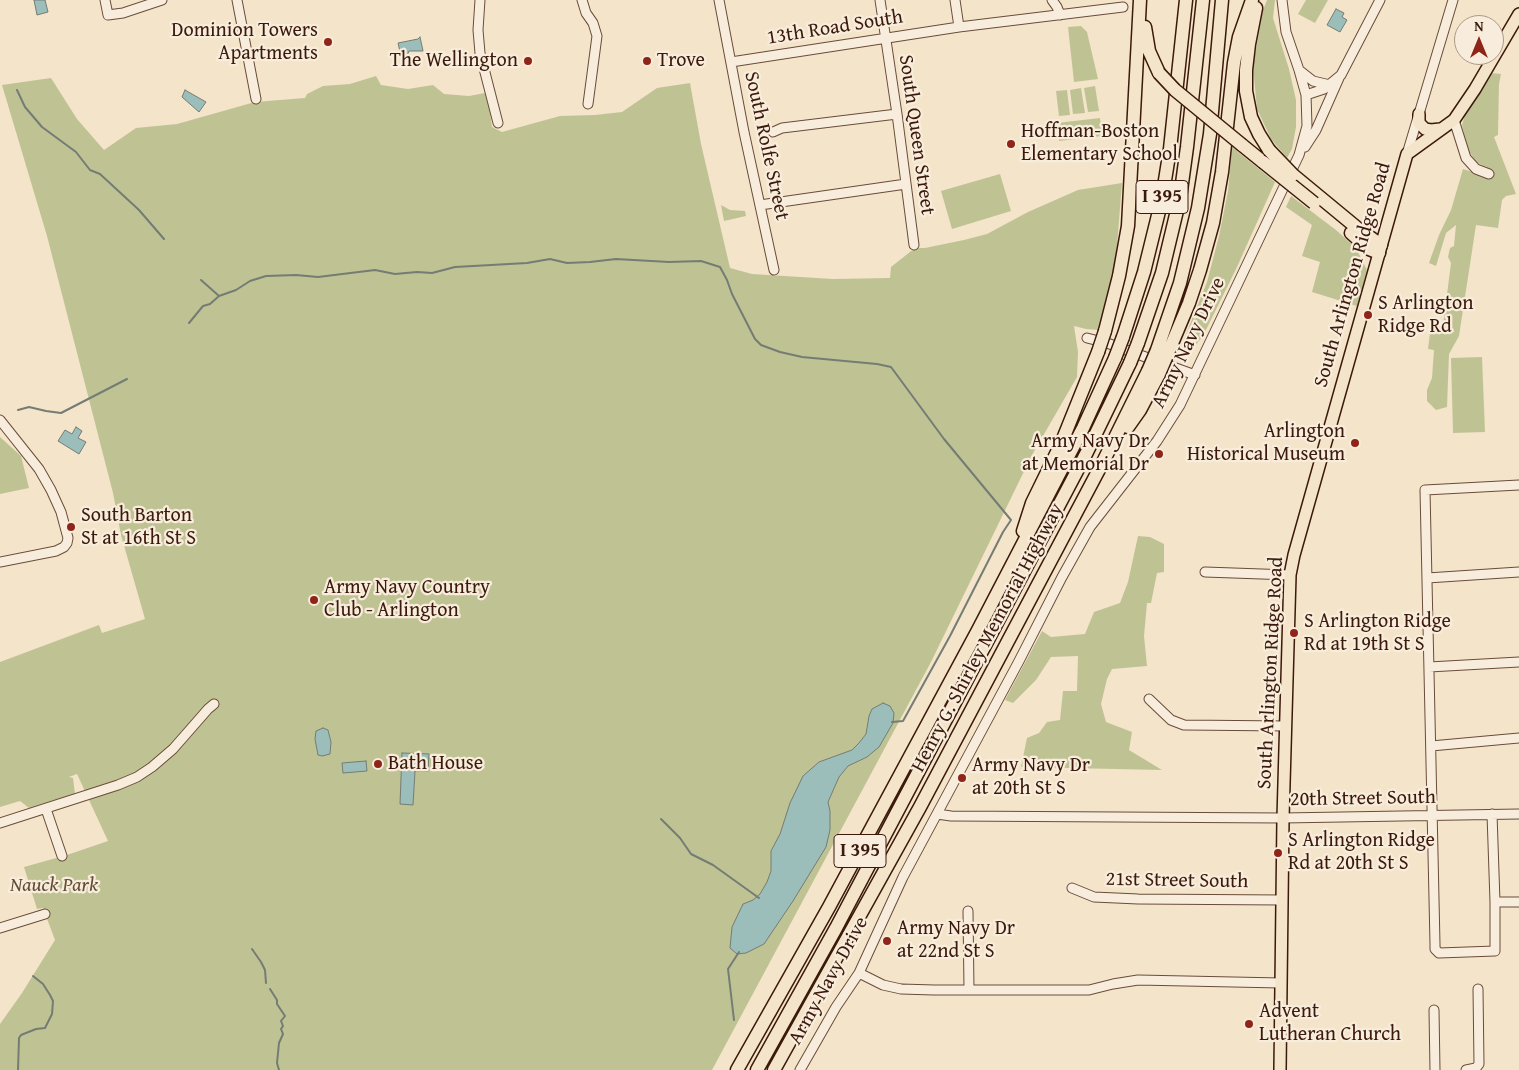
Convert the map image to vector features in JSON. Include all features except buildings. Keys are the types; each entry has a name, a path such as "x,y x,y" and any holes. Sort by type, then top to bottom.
{"highway":[{"path":"1013,562 1032,503 1061,444 1098,352 1119,276 1128,226 1140,0"},
{"path":"1145,0 1144,26 1151,58 1159,73 1175,90 1242,145 1266,156 1370,248 1380,249"},
{"path":"1182,0 1184,24"},
{"name":"Henry G. Shirley Memorial Highway","path":"737,1070 861,849 1083,428 1115,358 1144,272 1162,199 1170,150 1186,0"},
{"path":"756,1070 836,928 1087,452 1130,363 1162,274 1180,198 1203,0"},
{"name":"Henry G. Shirley Memorial Highway","path":"774,1070 920,807 1103,462 1153,372 1162,351 1193,235 1203,184 1214,97 1222,0"},
{"path":"1214,97 1224,48 1230,0"},
{"path":"1162,351 1183,319 1195,286 1213,223 1222,172 1234,62 1252,0"},
{"path":"1259,0 1248,44 1246,90 1251,117 1266,156"}],"main road":[{"path":"1407,154 1454,120 1494,58 1519,14"},
{"path":"1419,114 1420,125 1424,129 1440,129"},
{"name":"South Arlington Ridge Road","path":"1280,1070 1283,818 1290,575 1299,534 1407,154"}],"street":[{"path":"105,0 108,15 123,13 162,0"},
{"path":"238,0 256,100"},
{"path":"480,0 478,30 480,53 498,124"},
{"path":"582,0 597,36 588,104"},
{"name":"South Rolfe Street","path":"719,0 743,132 774,270"},
{"name":"South Queen Street","path":"880,0 914,245"},
{"path":"955,0 959,27"},
{"path":"1052,0 1060,15"},
{"name":"Army Navy Drive","path":"800,1070 836,1007 859,972 903,877 1019,661 1062,576 1090,527 1165,430 1180,405 1299,155 1307,126 1306,95 1286,32 1282,0"},
{"path":"1299,155 1316,130 1341,75 1380,0"},
{"name":"South Arlington Ridge Road","path":"1407,154 1453,0"},
{"name":"13th Road South","path":"731,62 959,27 1123,7"},
{"path":"1299,70 1313,80 1330,85"},
{"path":"1306,95 1324,89 1341,75"},
{"path":"773,132 782,128 897,114"},
{"path":"1454,120 1466,158 1476,169 1489,174"},
{"path":"760,205 906,184"},
{"path":"1087,338 1107,343 1194,375"},
{"path":"0,420 40,469 52,490 67,531 67,543 56,551 0,562"},
{"path":"1492,814 1495,951 1439,953 1435,948 1431,816 1425,490 1519,485"},
{"path":"1205,572 1290,575"},
{"path":"1427,578 1519,572"},
{"path":"1429,667 1519,662"},
{"path":"1149,699 1171,720 1184,725 1286,726"},
{"path":"0,823 118,786 137,777 152,767 172,749 214,704"},
{"path":"1430,746 1519,738"},
{"path":"46,809 62,856"},
{"name":"20th Street South","path":"937,814 951,816 1283,818 1519,814"},
{"name":"21st Street South","path":"1072,888 1094,897 1282,900"},
{"path":"1495,902 1519,902"},
{"path":"968,911 969,990"},
{"path":"0,928 45,914"},
{"path":"859,972 883,985 901,989 1089,990 1138,980 1281,983"},
{"path":"1466,1070 1476,1068 1479,1064 1478,989"},
{"path":"1434,1010 1435,1070"}],"green space":[{"path":"1267,0 1275,0 1273,18 1289,69 1296,100 1296,127 1292,149 1287,158 1271,139 1257,109 1253,66 1263,10"},
{"path":"1306,0 1328,0 1315,23 1298,14"},
{"path":"1081,26 1087,32 1098,79 1074,82 1068,27"},
{"path":"1491,73 1501,74 1499,84 1498,135 1494,137 1516,194 1506,196 1502,200 1498,228 1476,225 1459,336 1449,354 1447,407 1436,410 1427,401 1427,390 1432,378 1434,350 1428,349 1431,325 1443,326 1451,263 1448,257 1450,248 1454,246 1456,225 1446,233 1436,266 1429,263 1451,210 1463,169 1493,178 1494,171 1476,162 1467,148 1462,125 1465,115"},
{"name":"Nauck Park","path":"376,76 381,85 408,89 433,85 444,94 469,96 485,93 492,127 502,132 560,116 622,112 657,88 690,83 701,144 730,268 752,274 833,279 890,278 891,267 915,248 925,248 987,234 1028,212 1078,190 1122,183 1117,246 1111,285 1100,330 1074,326 1078,352 1077,377 1032,455 931,662 712,1070 0,1070 0,1024 55,940 43,908 37,909 24,867 108,841 77,774 69,777 73,778 75,794 29,808 20,801 0,807 0,662 99,625 102,633 145,619 121,535 113,493 47,236 2,85 51,78 77,119 104,150 136,128 177,124 255,102 305,98 307,94 323,86 350,84"},
{"path":"1095,86 1099,111 1088,112 1084,88"},
{"path":"1081,88 1085,113 1073,114 1070,90"},
{"path":"1067,90 1070,115 1059,116 1056,91"},
{"path":"1100,118 1102,136 1059,141 1057,123"},
{"path":"1232,147 1275,182 1237,267 1203,336 1189,353 1178,354 1207,282 1219,236 1228,191"},
{"path":"1000,174 1011,211 952,229 941,191"},
{"path":"1291,196 1336,230 1356,248 1367,270 1357,306 1312,292 1320,262 1302,256 1312,225 1286,207"},
{"path":"721,205 730,210 745,211 746,216 724,221"},
{"path":"1482,357 1485,432 1453,433 1451,358"},
{"path":"0,437 21,456 29,488 0,494"},
{"path":"1138,536 1150,537 1164,544 1164,572 1157,573 1151,603 1147,603 1144,636 1147,666 1112,669 1107,679 1101,704 1106,722 1132,732 1129,750 1162,770 1021,767 1027,738 1039,733 1047,722 1060,720 1063,691 1077,691 1078,656 1051,657 1036,680 1013,703 1005,700 1042,631 1051,637 1085,634 1094,612 1120,603 1128,582"}],"water":[{"path":"34,0 45,0 48,12 37,15"},
{"path":"1336,9 1344,13 1342,17 1347,20 1340,32 1327,25"},
{"path":"420,37 423,51 409,51 407,56 401,56 398,43"},
{"path":"185,90 206,102 199,112 182,97"},
{"path":"76,427 82,431 78,438 86,442 79,454 58,441 65,430 72,434"},
{"path":"883,703 890,706 894,713 893,723 879,747 867,757 848,766 839,777 828,802 830,830 826,847 764,944 746,953 737,954 730,948 732,927 743,904 753,900 760,894 767,882 771,871 771,851 780,834 790,803 803,776 819,762 852,750 866,734 872,709"},
{"path":"323,728 328,730 331,742 330,754 322,756 318,755 315,739 316,731"},
{"path":"402,753 429,754 428,771 415,771 413,805 400,804"},
{"path":"366,761 367,771 343,773 342,763"}],"waterway":[{"path":"17,90 25,107 42,127 76,152 90,170 100,174 139,210 164,239"},
{"path":"189,323 203,306 210,304 219,296 236,290 250,281 266,276 296,275 318,277 375,270 395,274 432,273 455,267 527,263 550,259 567,263 616,259 669,262 701,261 720,267 755,339 761,345 802,357 891,367 944,439 1011,520 903,721 892,722"},
{"path":"201,280 219,296"},
{"path":"18,410 29,407 61,413 127,379"},
{"path":"661,819 680,838 691,854 713,865 759,898"},
{"path":"252,949 265,970 266,983"},
{"path":"734,1020 728,969 739,952"},
{"path":"18,1070 19,1038 21,1035 36,1029 45,1028 52,1014 53,1001 43,984 33,976"},
{"path":"270,989 285,1016 281,1021 283,1034 279,1043 277,1063 279,1070"}],"place":[{"name":"Dominion Towers Apartments","path":"328,42"},
{"name":"The Wellington","path":"528,61"},
{"name":"Trove","path":"647,61"},
{"name":"Hoffman-Boston Elementary School","path":"1011,144"},
{"name":"S Arlington Ridge Rd","path":"1368,315"},
{"name":"Arlington Historical Museum","path":"1355,443"},
{"name":"Army Navy Dr at Memorial Dr","path":"1159,454"},
{"name":"South Barton St at 16th St S","path":"71,527"},
{"name":"Army Navy Country Club - Arlington","path":"314,600"},
{"name":"S Arlington Ridge Rd at 19th St S","path":"1294,633"},
{"name":"Bath House","path":"378,764"},
{"name":"Army Navy Dr at 20th St S","path":"962,778"},
{"name":"S Arlington Ridge Rd at 20th St S","path":"1278,853"},
{"name":"Army Navy Dr at 22nd St S","path":"887,941"},
{"name":"Advent Lutheran Church","path":"1249,1024"}]}
